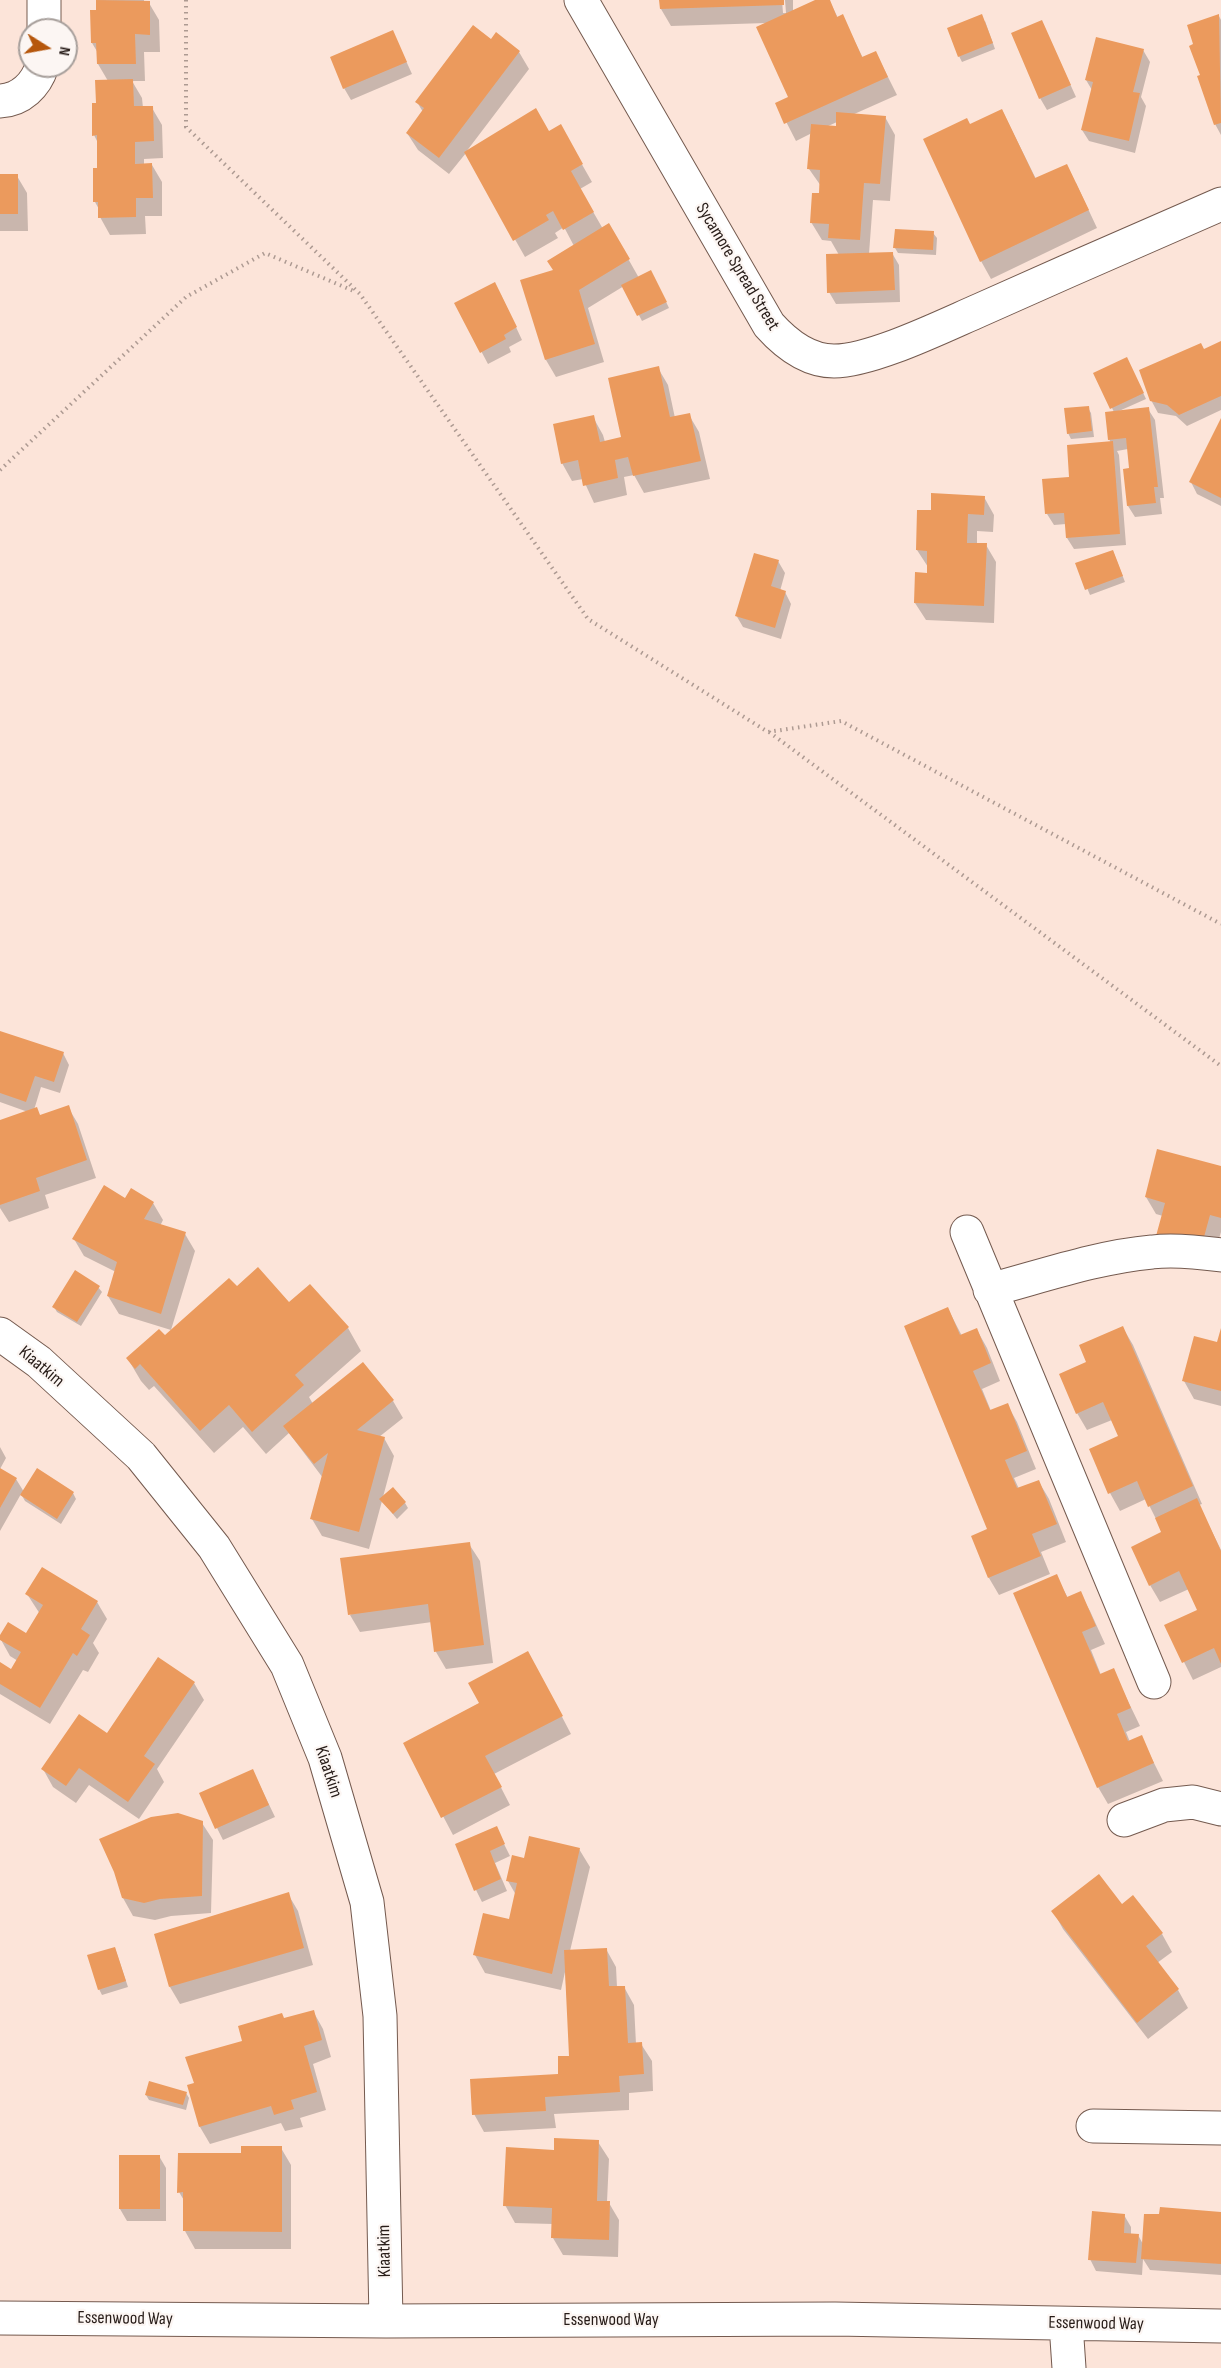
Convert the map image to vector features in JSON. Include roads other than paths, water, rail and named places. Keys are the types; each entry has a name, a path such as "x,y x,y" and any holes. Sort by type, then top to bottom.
{"street":[{"path":"44,0 44,18"},
{"name":"Sycamore Spread Street","path":"581,0 769,325 795,350 814,357 835,361 866,355 925,334 1221,204"},
{"path":"0,101 21,96 37,78"},
{"path":"967,1232 1154,1682"},
{"path":"990,1290 1106,1259 1154,1251 1221,1255"},
{"name":"Kiaatkim","path":"0,1334 39,1362 141,1456 214,1547 287,1665 325,1758 367,1902 380,2016 386,2321"},
{"path":"1124,1820 1164,1805 1193,1802 1221,1809"},
{"path":"1093,2126 1221,2128"},
{"name":"Essenwood Way","path":"0,2318 386,2321 835,2319 1221,2325"},
{"path":"1065,2324 1069,2368"}]}
